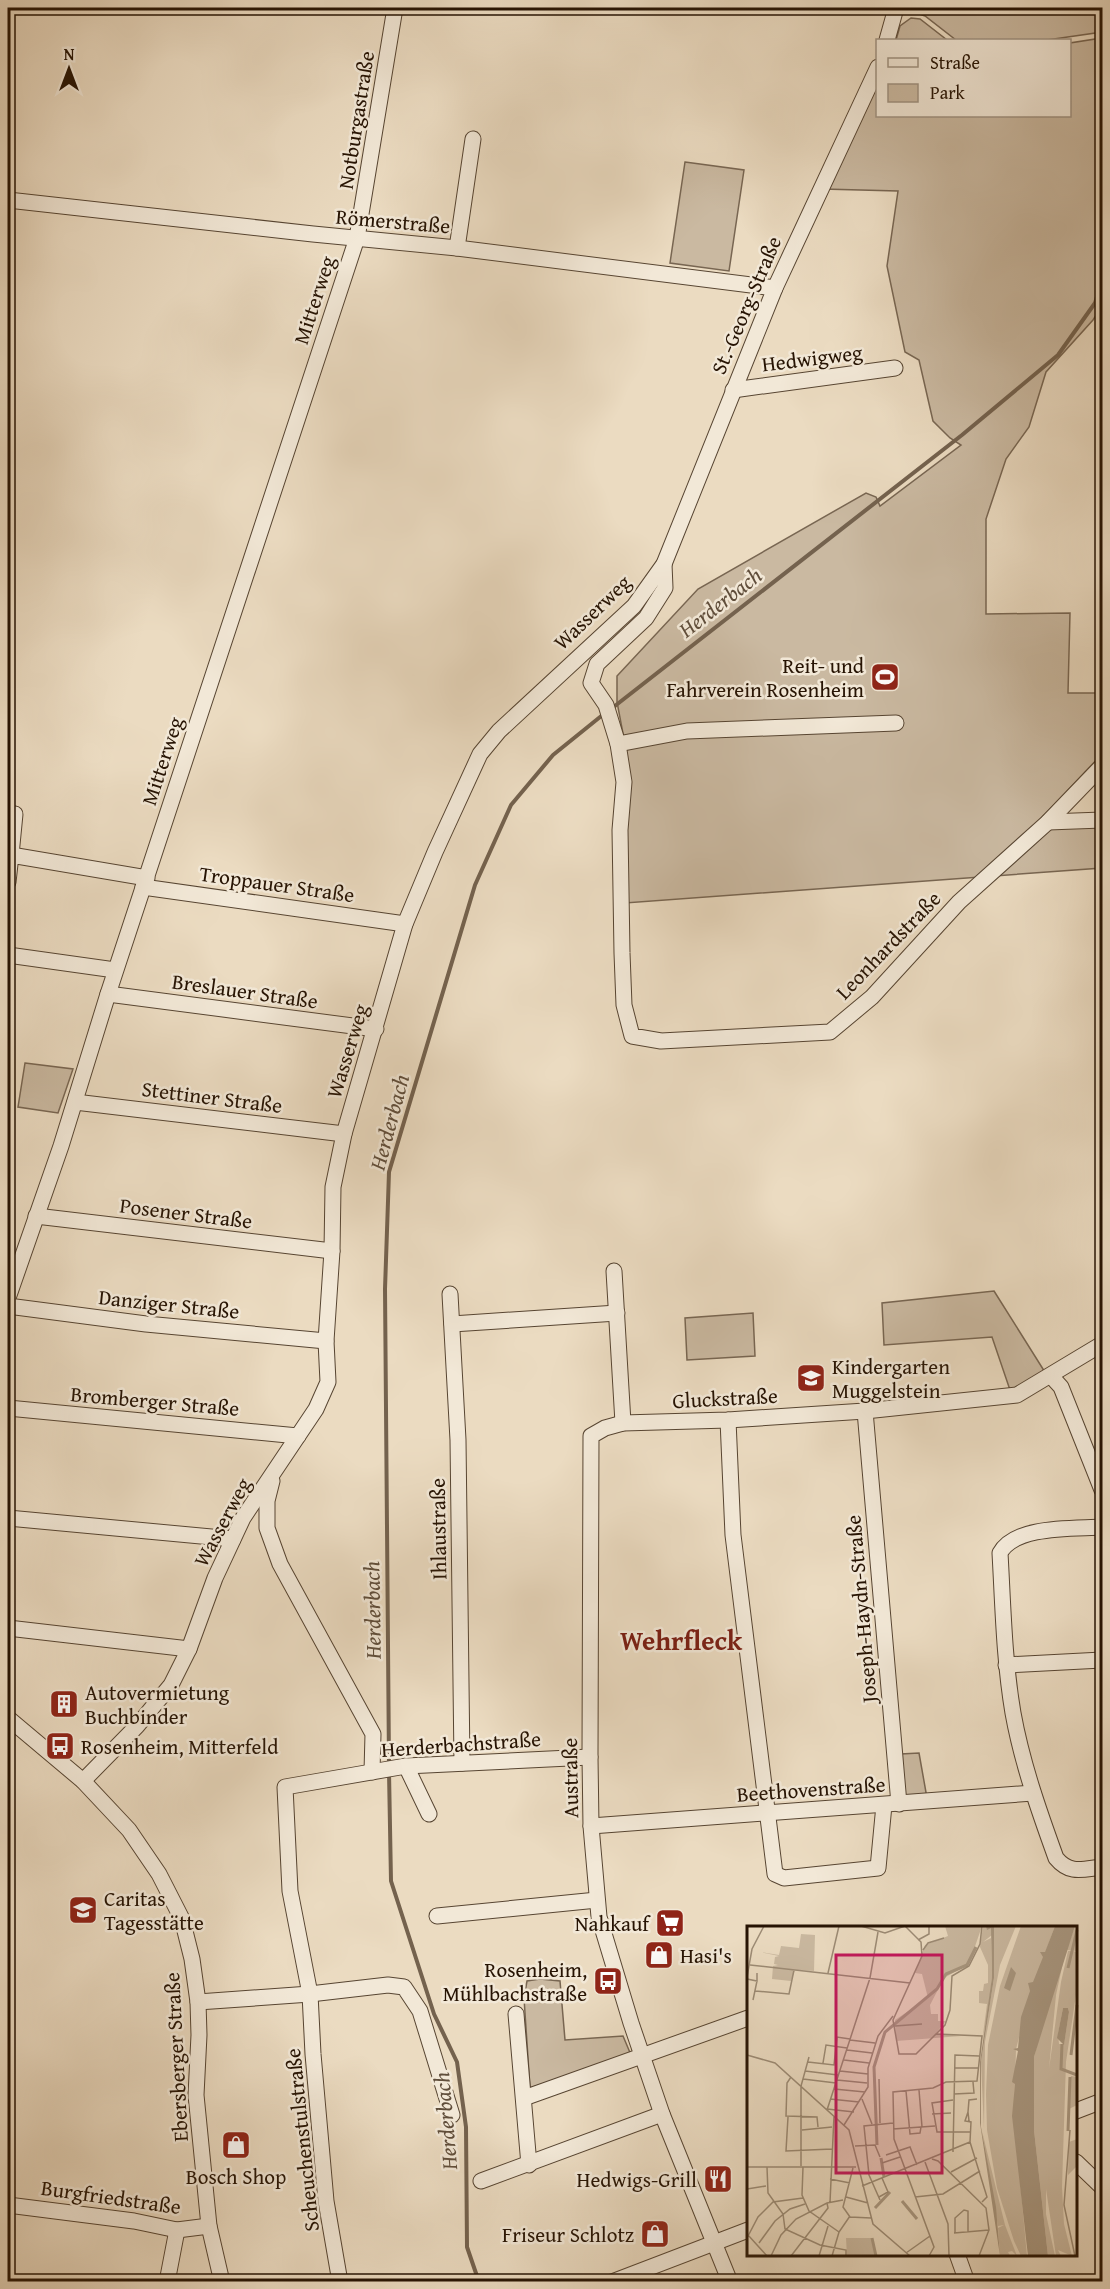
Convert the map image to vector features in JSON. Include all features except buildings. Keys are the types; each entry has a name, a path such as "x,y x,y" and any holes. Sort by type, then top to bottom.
{"street":[{"name":"Notburgastraße","path":"357,238 395,8"},
{"path":"886,39 896,8"},
{"name":"St.-Georg-Straße","path":"664,564 775,288 876,71"},
{"path":"457,248 473,140"},
{"name":"Römerstraße","path":"8,200 457,248 775,288"},
{"name":"Mitterweg","path":"8,1298 14,1254 36,1216 75,1102 108,994 357,238"},
{"name":"Hedwigweg","path":"733,390 895,369"},
{"name":"Wasserweg","path":"622,952 620,830 624,782 618,744 606,705 591,683 597,663 646,618 665,588 664,564"},
{"name":"Wasserweg","path":"83,1781 137,1726 171,1685 189,1649 215,1578 243,1518 316,1409 328,1382 326,1341 332,1251 333,1187 344,1134 405,924 480,754 499,731 634,606 664,564"},
{"path":"618,744 687,731 897,723"},
{"name":"Leonhardstraße","path":"622,952 624,1005 632,1036 661,1041 830,1032 872,997 959,902 1048,822 1102,766"},
{"path":"8,882 15,814"},
{"path":"1048,822 1102,820"},
{"name":"Troppauer Straße","path":"11,855 145,883 405,924"},
{"path":"8,955 116,970"},
{"name":"Breslauer Straße","path":"108,994 376,1029"},
{"name":"Stettiner Straße","path":"75,1102 344,1134"},
{"name":"Posener Straße","path":"36,1216 332,1251"},
{"path":"614,1271 622,1423"},
{"name":"Ihlaustraße","path":"450,1294 458,1440 462,1763"},
{"name":"Danziger Straße","path":"8,1306 146,1324 326,1341"},
{"path":"452,1324 617,1313"},
{"name":"Gluckstraße","path":"622,1423 865,1411 1017,1395 1102,1344"},
{"path":"1051,1376 1061,1387 1102,1490"},
{"name":"Bromberger Straße","path":"8,1408 298,1436"},
{"name":"Joseph-Haydn-Straße","path":"767,1813 775,1874 784,1878 878,1868 891,1805 865,1411"},
{"path":"728,1419 734,1535 767,1813"},
{"name":"Austraße","path":"622,1423 605,1428 591,1436 590,1757 591,1826 597,1900 602,1929 662,2114 730,2282"},
{"path":"276,1467 267,1502 267,1528 279,1564 373,1734 373,1772"},
{"path":"8,1518 233,1539"},
{"path":"1102,1527 1034,1532 1016,1538 1004,1546 1000,1553 1006,1665 1013,1714 1033,1793 1056,1858 1062,1866 1070,1870 1102,1868"},
{"path":"8,1628 189,1649"},
{"path":"1006,1665 1102,1660"},
{"name":"Ebersberger Straße","path":"8,1718 83,1781 129,1830 159,1874 182,1919 192,1959 198,2002 196,2095 209,2226 222,2282"},
{"name":"Herderbachstraße","path":"310,1994 290,1891 285,1787 405,1766 590,1757"},
{"path":"405,1766 429,1814"},
{"name":"Beethovenstraße","path":"591,1826 1033,1793"},
{"path":"437,1916 597,1900"},
{"path":"198,2002 310,1994 388,1985 404,1987 420,2011 452,2115"},
{"name":"Scheuchenstulstraße","path":"310,1994 326,2200 340,2282"},
{"path":"516,2014 529,2164"},
{"path":"524,2098 747,2018"},
{"path":"1077,2111 1102,2101"},
{"path":"481,2181 662,2114"},
{"path":"1077,2163 1102,2187"},
{"name":"Burgfriedstraße","path":"8,2205 134,2221 177,2230 209,2226"},
{"path":"167,2282 177,2230"},
{"path":"612,2282 747,2230"},
{"path":"958,2256 967,2282"}],"green space":[{"path":"1102,8 1102,32 1054,39 955,39 925,16 904,9"},
{"path":"911,18 920,19 946,39 896,39 900,26"},
{"name":"Reit- und Fahrverein Rosenheim","path":"1102,38 1102,306 1093,320 1046,372 1029,427 1006,459 986,519 986,614 1070,613 1068,693 1102,693 1102,754 1034,826 1102,825 1102,868 625,903 625,744 617,702 617,676 698,589 866,493 876,497 880,506 961,445 950,438 933,421 919,360 905,352 887,266 898,191 823,189 876,89 876,117 1071,117 1071,43"},
{"path":"685,162 744,170 729,271 670,263"},
{"path":"25,1063 73,1069 58,1113 18,1107"},
{"path":"994,1291 1043,1369 1043,1374 1010,1390 992,1337 884,1345 882,1303"},
{"path":"753,1313 755,1356 687,1360 685,1318"},
{"path":"919,1753 927,1798 904,1797 901,1754"},
{"path":"540,1979 560,1981 565,2040 623,2036 631,2055 530,2088 524,1998 527,1981"}],"waterway":[{"name":"Herderbach","path":"611,709 962,435 1058,355 1095,303 1102,280"},
{"name":"Herderbach","path":"389,1764 385,1289 389,1172 475,885 511,805 553,755 605,713"},
{"name":"Herderbach","path":"389,1772 391,1881 434,2014 457,2062 466,2127 467,2247 479,2282"}],"place":[{"name":"Reit- und Fahrverein Rosenheim","path":"885,677"},
{"name":"Kindergarten Muggelstein","path":"811,1378"},
{"name":"Autovermietung Buchbinder","path":"64,1704"},
{"name":"Rosenheim, Mitterfeld","path":"60,1746"},
{"name":"Caritas Tagesstätte","path":"83,1910"},
{"name":"Nahkauf","path":"670,1923"},
{"name":"Hasi's","path":"659,1955"},
{"name":"Rosenheim, Mühlbachstraße","path":"608,1981"},
{"name":"Bosch Shop","path":"236,2145"},
{"name":"Hedwigs-Grill","path":"718,2179"},
{"name":"Friseur Schlotz","path":"655,2234"}],"district":[{"name":"Wehrfleck","path":"681,1640"}]}
